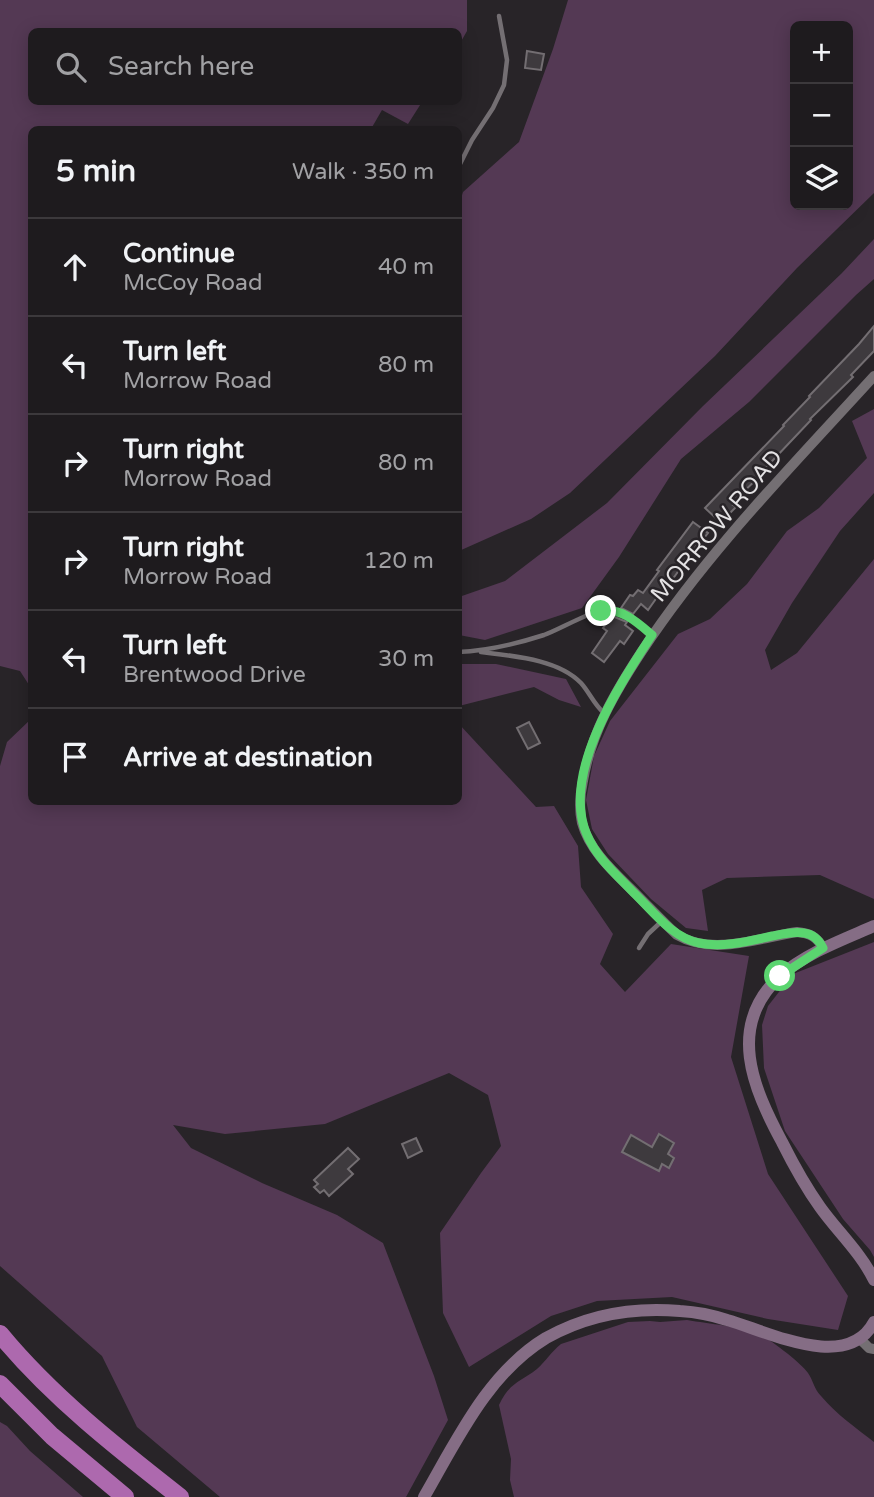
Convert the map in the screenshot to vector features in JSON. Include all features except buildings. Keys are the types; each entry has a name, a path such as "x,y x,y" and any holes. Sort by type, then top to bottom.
{"highway":[{"path":"0,1334 68,1404 180,1497"},
{"path":"0,1384 52,1436 125,1497"}],"street":[{"name":"MORROW ROAD","path":"823,948 811,935 797,932 717,945 688,941 677,934 604,863 582,822 580,799 585,766 605,714 652,635 727,537 874,376"},
{"path":"874,926 823,948 780,976 760,1001 753,1015 748,1044 752,1077 760,1098 797,1172 874,1280"},
{"path":"424,1497 466,1425 495,1383 532,1348 579,1323 626,1312 659,1310 701,1313 822,1347 848,1345 859,1339 874,1322"},
{"path":"859,1339 874,1349"}],"lane":[{"path":"462,159 504,85 507,60 499,16"},
{"path":"462,652 477,651 543,635 609,610 626,615 652,635"},
{"path":"477,651 532,659 555,667 580,683 605,714"},
{"path":"639,948 648,934 663,920"}],"shaded area":[{"path":"0,0 467,0 467,31 462,40 462,28 28,28 28,105 420,105 408,124 382,110 373,126 28,126 28,683 20,671 0,666"},
{"path":"568,0 874,0 874,193 797,268 715,356 570,493 531,519 462,550 463,192 519,142"},
{"path":"874,239 874,279 749,402 681,459 619,557 582,608 485,640 462,636 462,596 505,581 607,503 703,406"},
{"path":"874,409 874,493 840,531 792,603 765,650 771,670 797,653 874,559 874,899 820,875 727,878 702,890 708,931 686,928 651,899 608,854 592,829 586,800 594,756 610,721 678,634 710,619 747,584 787,531 819,508 867,458 852,421"},
{"path":"462,664 496,664 566,679 581,707 559,700 534,687 462,705"},
{"path":"28,722 28,805 462,805 462,727 536,807 554,806 578,846 581,887 613,934 600,964 625,992 671,944 749,956 731,1057 768,1174 848,1296 838,1330 768,1319 672,1297 597,1301 551,1316 469,1367 443,1313 440,1233 501,1146 488,1095 449,1073 325,1124 225,1134 173,1125 191,1148 262,1183 337,1215 383,1243 448,1420 406,1497 220,1497 137,1427 102,1356 0,1266 0,766 7,742"},
{"path":"874,942 874,1257 843,1219 785,1131 764,1068 762,1025 768,1006 793,974"},
{"path":"687,1320 735,1327 761,1335 799,1364 827,1403 874,1442 874,1497 514,1497 510,1480 511,1459 499,1405 511,1387 537,1369 561,1344 628,1322"},
{"path":"0,1422 7,1426 30,1451 83,1497 0,1497"}],"route":[{"path":"601,611 609,610 626,615 652,635 612,699 592,744 585,766 580,806 587,835 604,863 667,926 688,941 717,945 797,932 817,939 823,948 780,976"}]}
